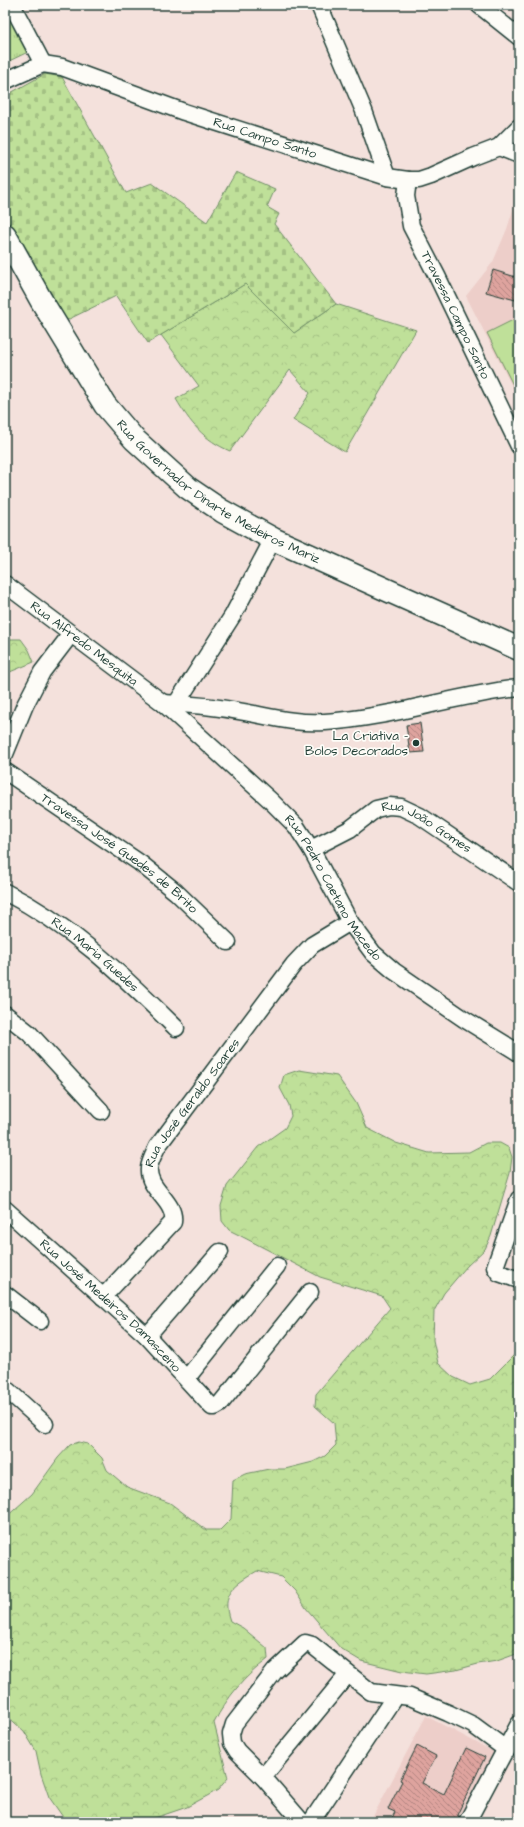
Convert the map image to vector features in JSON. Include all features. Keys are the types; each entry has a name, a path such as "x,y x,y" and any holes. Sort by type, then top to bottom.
{"main road":[{"name":"Rua Governador Dinarte Medeiros Mariz","path":"5,235 41,300 105,405 134,439 188,488 222,511 273,538 519,648"}],"street":[{"path":"5,81 43,64 12,5"},
{"path":"319,5 364,111 387,177"},
{"path":"479,5 519,37"},
{"name":"Rua Campo Santo","path":"43,64 62,67 84,74 184,112 387,177 408,180 419,180 431,176 499,147 519,127"},
{"path":"499,147 519,155"},
{"name":"Travessa Campo Santo","path":"408,180 406,196 411,226 437,276 519,446"},
{"path":"273,538 233,615 170,703 243,711 284,720 325,722 370,717 488,691 519,688"},
{"name":"Rua Alfredo Mesquita","path":"5,584 71,634 170,703"},
{"path":"5,754 25,705 42,672 71,634"},
{"name":"Rua Pedro Caetano Macedo","path":"170,703 296,826 311,849 350,922 373,953 394,970 464,1019 519,1053"},
{"name":"Travessa José Guedes de Brito","path":"5,771 140,863 176,892 228,942"},
{"name":"Rua João Gomes","path":"311,849 350,829 376,809 389,806 401,807 420,816 519,883"},
{"name":"Rua Maria Guedes","path":"5,892 34,907 69,930 129,982 176,1028"},
{"name":"Rua José Geraldo Soares","path":"103,1297 173,1222 172,1211 152,1184 149,1177 149,1167 157,1147 294,964 312,945 350,922"},
{"path":"5,1014 29,1033 101,1111"},
{"path":"519,1199 494,1267 498,1274 519,1280"},
{"name":"Rua José Medeiros Damasceno","path":"6,1212 147,1336 212,1407 220,1404 310,1292"},
{"path":"147,1336 220,1252"},
{"path":"187,1378 277,1266"},
{"path":"5,1294 40,1321"},
{"path":"5,1388 45,1424"},
{"path":"302,1822 264,1777 236,1752 232,1743 231,1734 234,1724 275,1671 305,1643 312,1645 371,1692 410,1697 473,1725 507,1750"},
{"path":"264,1777 348,1674"},
{"path":"310,1822 395,1696"},
{"path":"467,1822 507,1750 519,1724"}],"shaded area":[{"path":"519,191 519,400 466,296 493,262 507,229"},
{"path":"426,1716 496,1753 460,1822 370,1822"}],"green space":[{"path":"5,10 30,51 5,63"},
{"path":"45,74 62,77 126,193 152,183 207,222 236,172 275,189 267,207 279,214 274,224 336,304 294,333 245,284 148,343 116,296 63,322 5,216 5,96"},
{"path":"245,284 294,333 336,304 416,330 345,452 293,420 310,393 290,370 230,451 213,442 198,430 176,399 199,386 161,335"},
{"path":"519,317 519,397 487,333"},
{"path":"5,639 21,639 29,650 34,662 5,674"},
{"path":"299,1070 337,1076 356,1103 367,1128 396,1143 429,1153 469,1152 486,1143 500,1143 509,1148 512,1157 510,1173 491,1236 485,1249 467,1266 444,1293 434,1311 433,1340 438,1363 453,1377 470,1385 490,1379 519,1350 519,1653 497,1661 456,1670 426,1674 402,1671 361,1661 341,1649 306,1608 295,1591 281,1577 257,1571 236,1585 228,1596 227,1603 227,1611 230,1621 243,1628 267,1648 268,1659 251,1673 230,1696 214,1723 228,1778 218,1790 187,1807 143,1822 70,1822 65,1820 49,1797 41,1774 36,1751 24,1731 5,1714 5,1518 32,1494 58,1458 70,1445 79,1442 88,1444 102,1458 107,1470 127,1487 170,1503 206,1530 220,1530 231,1519 233,1480 245,1474 269,1469 285,1469 313,1462 325,1456 336,1445 334,1423 315,1406 316,1394 390,1308 382,1296 320,1277 229,1230 222,1221 221,1206 227,1186 258,1147 285,1128 291,1116 289,1105 280,1088 284,1075"}],"building":[{"path":"493,270 519,278 519,301 486,292"},
{"name":"La Criativa - Bolos Decorados","path":"420,723 424,752 410,753 406,725"},
{"path":"417,1746 436,1756 422,1783 444,1794 466,1748 485,1757 457,1815 459,1816 458,1822 390,1822 395,1812 388,1809 402,1781 400,1780"}],"place":[{"name":"La Criativa - Bolos Decorados","path":"416,743"}]}
